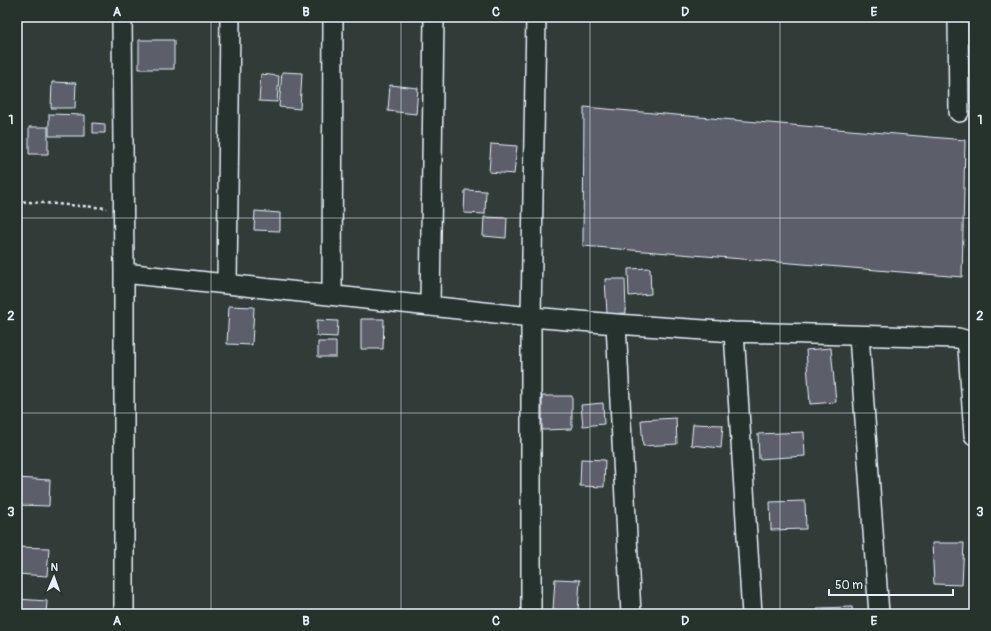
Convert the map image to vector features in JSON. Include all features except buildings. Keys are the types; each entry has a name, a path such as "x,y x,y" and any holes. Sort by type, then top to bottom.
{"street":[{"path":"122,17 124,614"},
{"path":"227,284 230,17"},
{"path":"332,17 332,295"},
{"path":"430,306 434,17"},
{"path":"531,614 531,317 536,17"},
{"path":"958,17 960,112"},
{"path":"124,273 531,317 616,324 734,332 958,338 965,340 968,348 974,435"},
{"path":"616,324 631,614"},
{"path":"734,332 752,614"},
{"path":"859,336 879,614"}],"path":[{"path":"17,201 123,209"}]}
